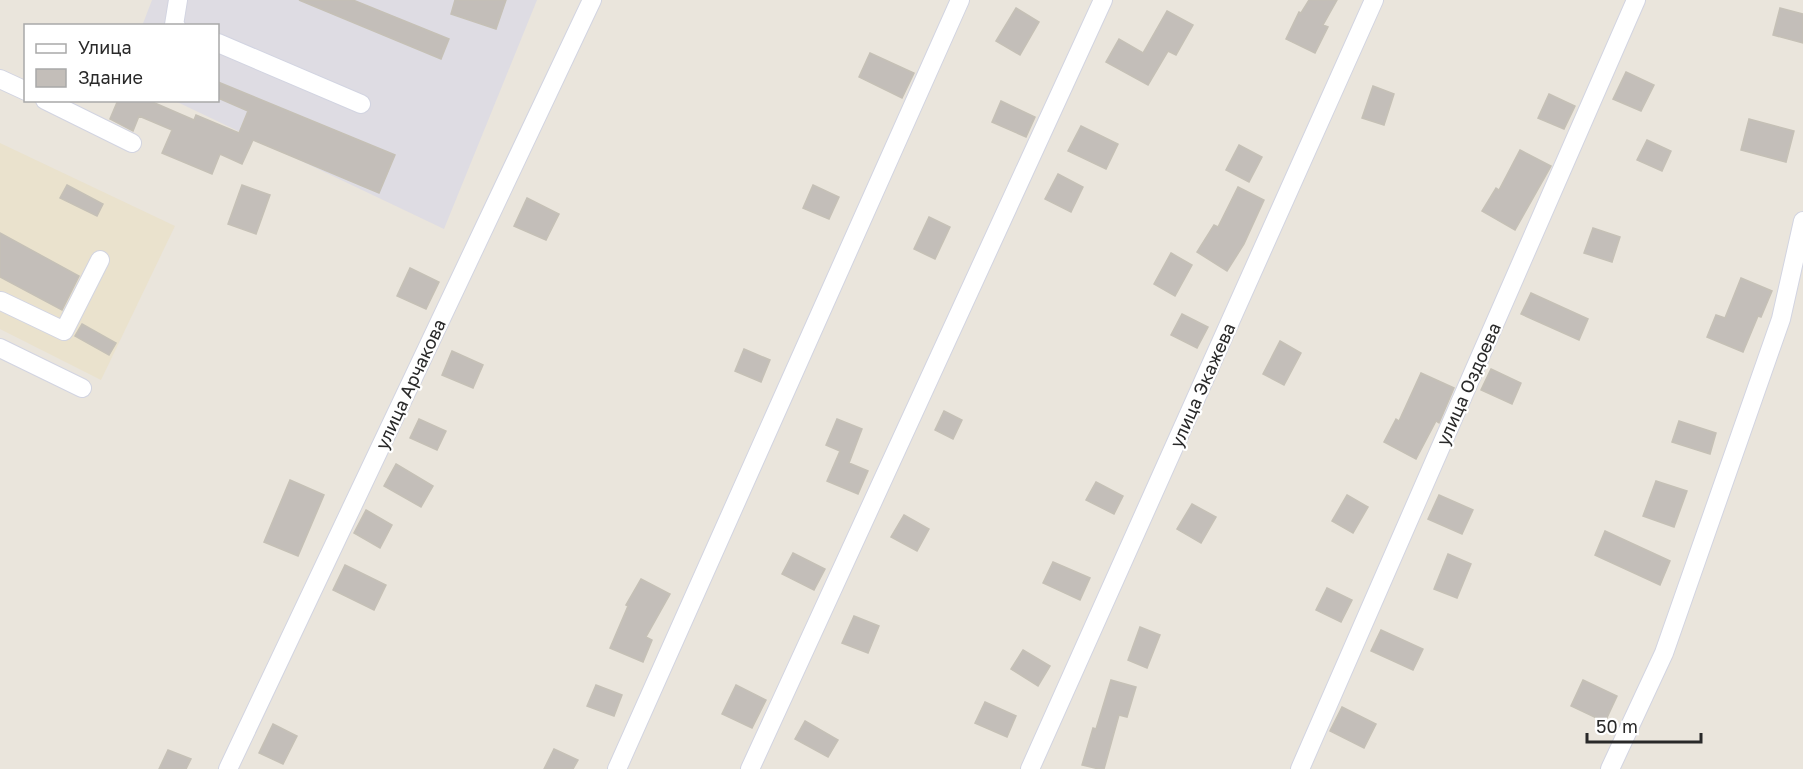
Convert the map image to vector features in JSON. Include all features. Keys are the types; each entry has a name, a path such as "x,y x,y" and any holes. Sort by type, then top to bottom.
{"street":[{"path":"174,24 178,0"},
{"name":"улица Арчакова","path":"228,769 592,0"},
{"path":"617,769 960,0"},
{"path":"750,769 1103,0"},
{"name":"улица Экажева","path":"1030,769 1374,0"},
{"name":"улица Оздоева","path":"1300,769 1636,0"},
{"path":"219,43 361,104"},
{"path":"0,79 24,90"},
{"path":"49,102 132,143"},
{"path":"1610,769 1664,653 1781,320 1803,221"},
{"path":"0,302 64,331 100,260"},
{"path":"0,348 82,388"}],"shaded area":[{"path":"152,0 537,0 444,229 177,102 219,102 219,24 143,24"},
{"path":"0,143 175,226 101,380 0,329"}],"building":[{"path":"299,0 353,0 449,39 441,59"},
{"path":"455,0 506,0 496,29 451,14"},
{"path":"1309,0 1337,0 1323,25 1328,27 1315,53 1286,39 1299,12 1301,13"},
{"path":"1016,8 1039,22 1020,55 996,41"},
{"path":"1780,8 1803,14 1803,43 1773,35"},
{"path":"1167,11 1193,25 1176,55 1168,51 1148,85 1106,62 1119,39 1143,53"},
{"path":"870,53 914,73 902,98 859,77"},
{"path":"1626,72 1654,85 1641,111 1613,99"},
{"path":"219,82 395,155 379,193 253,140 242,164 220,154 212,174 162,153 172,130 139,116 133,131 110,119 117,102 153,102 194,120 196,115 239,133 248,111 219,98"},
{"path":"1373,86 1394,94 1384,125 1362,118"},
{"path":"1549,94 1575,106 1564,129 1538,118"},
{"path":"1001,101 1035,117 1026,137 992,122"},
{"path":"1749,119 1794,131 1786,162 1741,150"},
{"path":"1081,126 1118,144 1106,169 1068,151"},
{"path":"1647,140 1671,151 1662,171 1637,160"},
{"path":"1239,145 1262,157 1249,182 1226,170"},
{"path":"1520,150 1551,166 1515,230 1482,211 1496,188 1499,190"},
{"path":"1058,174 1083,187 1071,212 1045,199"},
{"path":"67,185 103,204 97,216 60,198"},
{"path":"242,185 270,195 256,234 228,224"},
{"path":"813,185 839,197 829,219 803,208"},
{"path":"1238,187 1264,200 1244,244 1227,271 1197,252 1214,225 1218,227"},
{"path":"527,198 559,214 546,240 514,226"},
{"path":"929,217 950,227 935,259 914,249"},
{"path":"1593,228 1620,237 1612,262 1584,253"},
{"path":"0,233 79,276 62,310 0,277"},
{"path":"1171,253 1192,265 1175,296 1154,284"},
{"path":"410,268 439,282 426,309 397,296"},
{"path":"1741,278 1772,291 1761,317 1758,316 1743,352 1707,337 1716,315 1725,318"},
{"path":"1531,293 1588,319 1579,340 1521,314"},
{"path":"1182,314 1208,327 1197,348 1171,335"},
{"path":"82,324 116,343 109,355 75,336"},
{"path":"1280,341 1301,353 1284,385 1263,374"},
{"path":"744,349 770,360 761,382 735,371"},
{"path":"452,351 483,365 473,388 442,375"},
{"path":"1491,369 1521,383 1512,404 1481,390"},
{"path":"1421,373 1454,388 1439,423 1436,421 1416,459 1384,442 1396,419 1399,421"},
{"path":"944,411 962,420 953,439 935,430"},
{"path":"419,419 446,431 437,450 410,438"},
{"path":"837,419 862,429 849,463 868,471 858,494 827,481 840,451 826,445"},
{"path":"1679,421 1716,433 1710,454 1672,442"},
{"path":"396,464 433,486 421,507 384,486"},
{"path":"290,480 324,495 298,556 264,542"},
{"path":"1656,481 1687,491 1674,527 1643,516"},
{"path":"1096,482 1123,496 1114,514 1086,500"},
{"path":"1347,495 1368,507 1353,533 1332,521"},
{"path":"1439,495 1473,510 1462,534 1428,519"},
{"path":"1192,504 1216,517 1201,543 1177,529"},
{"path":"366,510 392,525 380,548 354,533"},
{"path":"904,515 929,529 917,551 891,537"},
{"path":"1605,531 1670,561 1660,585 1595,555"},
{"path":"793,553 825,569 814,590 782,574"},
{"path":"1448,554 1471,564 1457,598 1434,589"},
{"path":"1053,562 1090,578 1080,600 1043,583"},
{"path":"345,565 386,585 374,610 333,590"},
{"path":"641,579 670,594 646,637 652,640 643,662 610,648 628,606 626,605"},
{"path":"1327,588 1352,600 1341,622 1316,610"},
{"path":"854,616 879,626 868,653 842,643"},
{"path":"1140,627 1160,635 1147,668 1128,660"},
{"path":"1381,630 1423,649 1413,670 1371,651"},
{"path":"1023,650 1050,666 1038,686 1011,669"},
{"path":"1111,680 1136,687 1127,717 1119,715 1104,769 1082,765 1093,728 1096,729"},
{"path":"1583,680 1617,696 1605,722 1571,706"},
{"path":"596,685 622,695 614,716 587,706"},
{"path":"736,685 766,700 752,728 722,714"},
{"path":"985,702 1016,716 1007,737 975,723"},
{"path":"1342,707 1376,724 1364,748 1330,731"},
{"path":"805,721 838,740 828,757 795,739"},
{"path":"273,724 297,736 283,764 259,753"},
{"path":"554,749 578,760 573,769 544,769"},
{"path":"168,750 191,759 186,769 159,769"}]}
